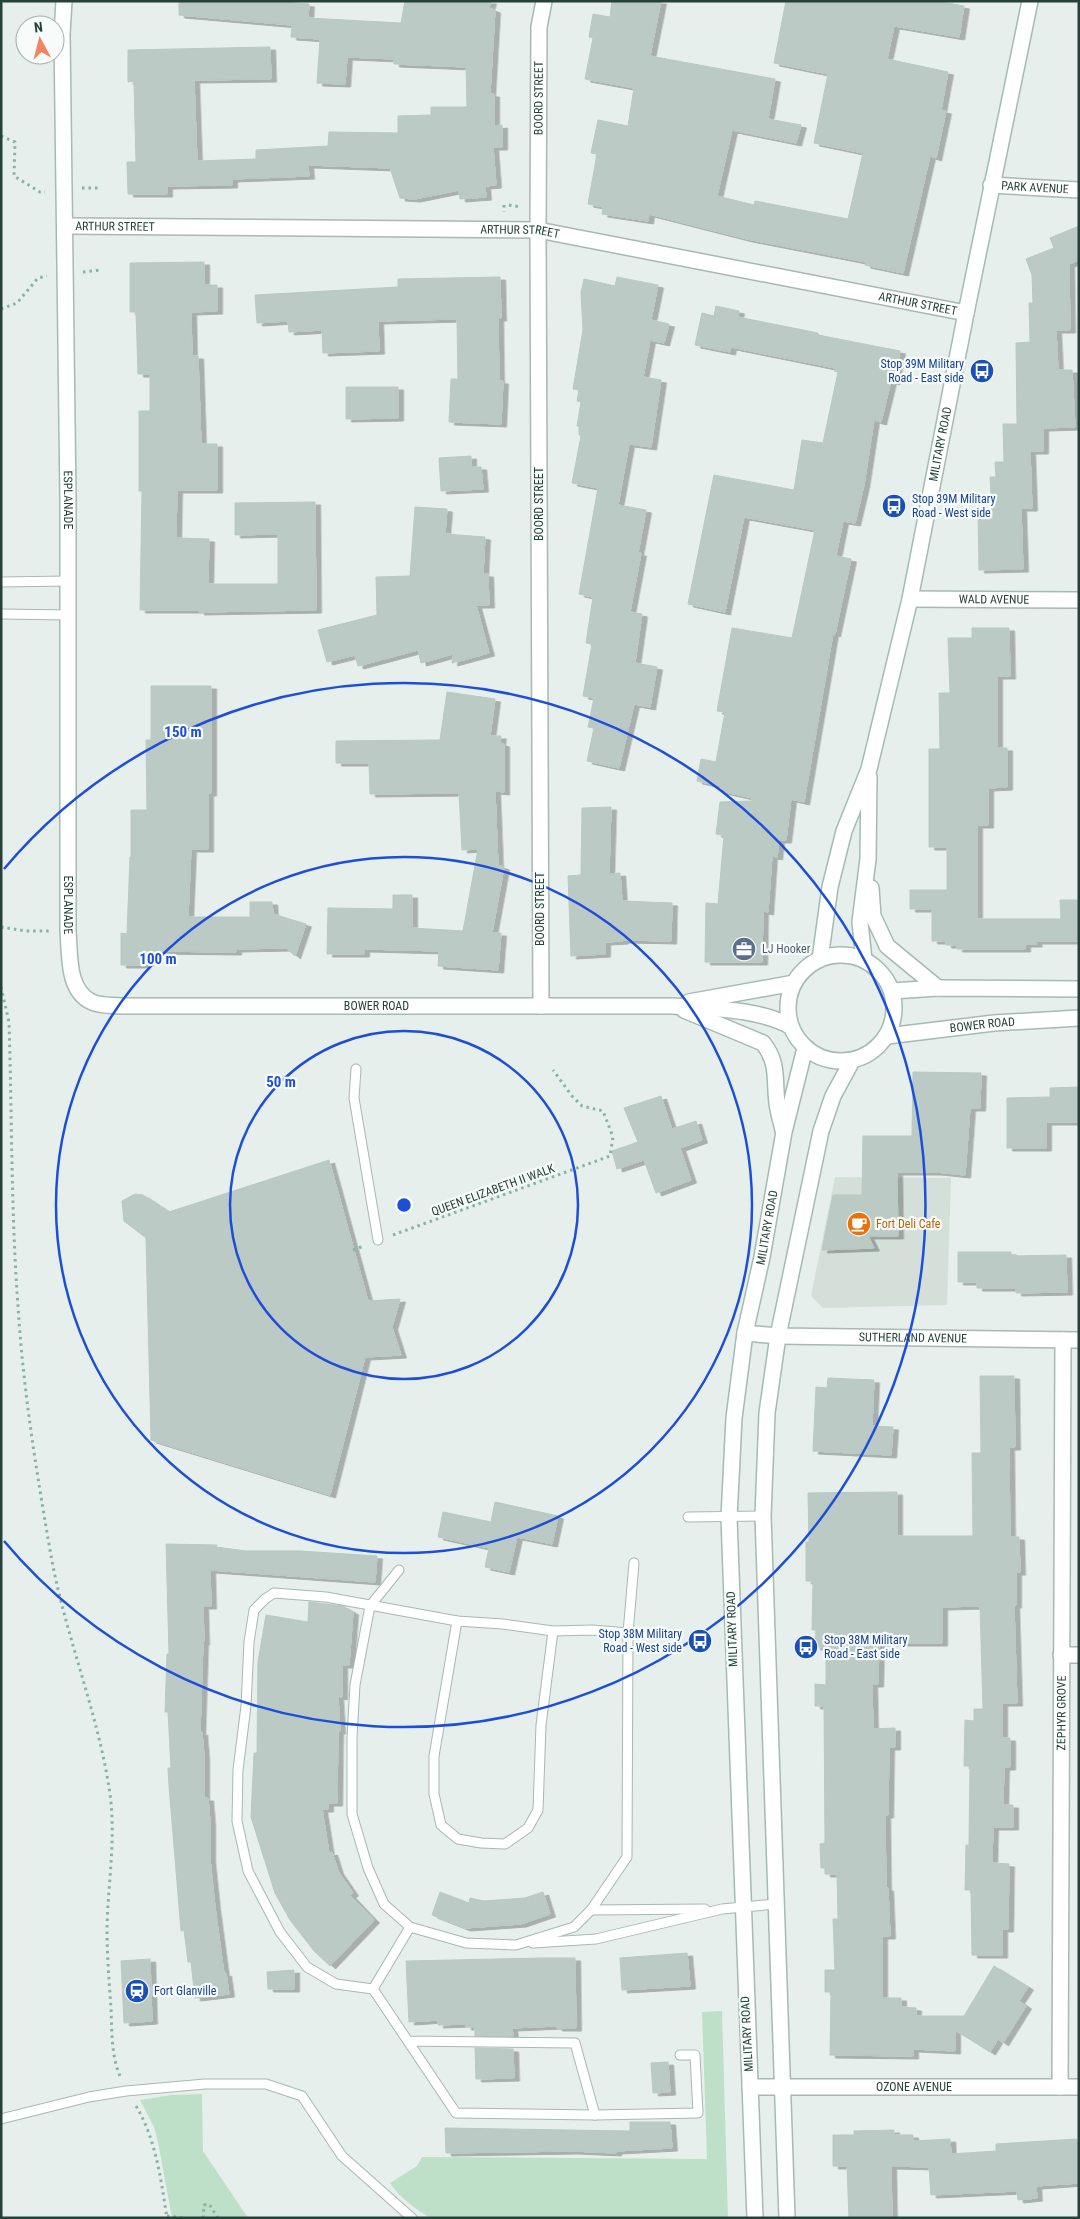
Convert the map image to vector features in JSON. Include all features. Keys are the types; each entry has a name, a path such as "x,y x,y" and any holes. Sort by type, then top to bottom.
{"street":[{"name":"ESPLANADE","path":"64,1 62,34 66,226 68,931 72,977 80,996"},
{"name":"BOORD STREET","path":"541,1006 538,230 539,27 544,1"},
{"name":"MILITARY ROAD","path":"820,959 830,887 844,831 869,769 910,599 1030,1"},
{"name":"PARK AVENUE","path":"992,185 1079,190"},
{"name":"ARTHUR STREET","path":"66,226 538,230 966,313"},
{"name":"WALD AVENUE","path":"910,599 1079,600"},
{"name":"MILITARY ROAD","path":"864,960 860,922 868,859 869,769"},
{"path":"868,859 874,916 887,946 938,988"},
{"path":"846,955 864,960 886,978 892,991 895,1002 893,1023 887,1036 873,1050 852,1061 831,1060 816,1056 805,1048 790,1026 787,1013 788,996 801,972 820,959 846,955"},
{"name":"BOWER ROAD","path":"673,1006 794,983"},
{"path":"892,991 938,988 1079,990"},
{"name":"BOWER ROAD","path":"80,996 94,1003 120,1006 673,1006 750,1013 776,1018 790,1026"},
{"path":"673,1006 763,1043 771,1053 773,1060 776,1073 777,1103 784,1132"},
{"name":"BOWER ROAD","path":"887,1036 994,1023 1079,1018"},
{"name":"MILITARY ROAD","path":"755,2218 728,1518 734,1418 745,1333 762,1257 784,1132 805,1048"},
{"path":"787,2218 763,1516 767,1413 778,1336 821,1131 832,1096 852,1061"},
{"name":"SUTHERLAND AVENUE","path":"745,1333 778,1336 1079,1340"},
{"name":"ZEPHYR GROVE","path":"1060,2087 1063,1340"},
{"path":"1061,1655 1079,1655"},
{"name":"OZONE AVENUE","path":"750,2087 1079,2087"}],"lane":[{"path":"1,582 68,581"},
{"path":"1,614 68,615"},
{"path":"356,1069 354,1098 378,1240"},
{"path":"688,1517 728,1518 763,1516"},
{"path":"516,1945 574,1927 591,1910 627,1857 628,1634 634,1563"},
{"path":"399,1570 370,1606 355,1685 352,1737 352,1814 368,1868 384,1904 410,1927 466,1943 516,1945 596,1939 722,1909 776,1904"},
{"path":"628,1634 592,1630 553,1631 457,1621 326,1597 274,1593 264,1599 254,1610 249,1642 246,1706 238,1770 237,1821 248,1871 280,1932 308,1967 336,1984 373,1989 456,2113 698,2113 696,2055 680,2055"},
{"path":"457,1621 434,1756 434,1794 441,1825 458,1839 481,1843 505,1844 528,1828 538,1810 540,1725 553,1631"},
{"path":"591,1910 722,1909"},
{"path":"373,1989 410,1927"},
{"path":"408,2041 575,2043 595,2114"},
{"path":"1,2119 80,2099 126,2091 205,2084 266,2084 302,2096 342,2156 412,2218"}],"path":[{"path":"1,136 15,142 14,176 40,192 100,188"},
{"path":"1,927 26,931 68,931"},
{"path":"1,987 9,1022 18,1305 26,1394 50,1553 72,1643 95,1723 110,1796 112,1861 107,1927 111,2018 116,2066 126,2091 147,2125 160,2177 167,2217 184,2218"},
{"name":"QUEEN ELIZABETH II WALK","path":"353,1250 610,1156 613,1137 603,1110 582,1106 572,1096 553,1070"},
{"path":"203,2218 204,2205 209,2204 218,2218"}],"shaded area":[{"path":"835,1177 951,1178 947,1305 823,1308 811,1296"}],"green space":[{"path":"722,2011 728,2218 431,2218 408,2203 390,2183 417,2166 422,2157 707,2159 702,2012"},
{"path":"202,2094 203,2151 248,2218 172,2218 154,2127 140,2100 172,2095"}],"building":[{"path":"179,1 269,1 309,4 308,18 401,23 405,1 491,1 489,8 495,10 490,94 494,94 494,126 502,125 502,147 493,147 496,185 485,186 486,197 460,199 459,190 415,199 400,198 390,168 308,165 309,176 232,179 232,185 167,186 167,194 128,194 127,162 136,162 134,81 128,82 128,50 270,47 271,79 194,80 197,161 256,159 256,150 328,146 329,132 398,133 398,116 431,115 431,107 467,107 466,67 394,64 394,59 347,57 345,84 317,83 320,39 291,37 292,25 179,15"},
{"path":"612,1 661,1 650,56 775,79 768,119 801,125 796,143 732,130 717,196 754,205 755,201 848,219 863,153 814,143 828,74 774,63 786,1 937,1 964,6 959,37 894,26 887,59 948,72 941,110 946,111 936,158 930,156 903,273 865,265 866,262 747,239 649,214 648,221 602,214 603,207 588,204 597,154 591,153 598,120 628,126 634,88 585,79 593,38 589,37 593,14 610,17"},
{"path":"1079,226 1079,260 1069,264 1070,330 1056,330 1058,370 1072,370 1075,427 1043,428 1043,451 1030,451 1032,508 1021,508 1023,569 979,570 978,514 992,514 990,477 996,477 995,462 1004,462 1003,424 1017,424 1016,343 1030,342 1029,303 1033,303 1032,275 1026,259 1054,248 1050,238"},
{"path":"204,262 204,285 217,285 217,311 191,312 192,356 198,356 201,444 217,444 217,490 177,490 176,538 209,539 208,584 278,584 278,534 235,535 235,503 315,502 316,610 199,612 199,610 140,610 142,491 139,491 139,411 150,411 150,374 138,374 136,312 130,312 130,263"},
{"path":"500,277 501,318 498,318 499,381 503,381 501,424 449,422 451,379 458,379 457,319 378,321 379,351 323,353 322,330 289,332 288,321 257,323 255,295 398,287 398,279"},
{"path":"617,277 658,285 651,320 669,324 664,343 650,340 643,377 661,380 651,447 629,444 618,505 646,510 638,553 641,553 630,612 642,614 635,663 657,667 650,707 634,704 619,768 587,761 594,728 588,727 594,698 583,696 592,644 586,643 593,597 579,594 598,488 572,483 581,436 579,435 579,426 577,426 581,402 577,401 579,390 573,389 583,330 581,293 584,279 615,286"},
{"path":"716,306 739,311 738,317 900,351 894,382 891,381 881,422 874,420 864,485 855,523 843,521 836,556 851,559 835,634 833,633 804,802 791,799 786,840 779,840 777,857 772,856 768,912 763,911 762,962 705,962 706,903 718,904 724,835 716,834 720,802 752,801 752,798 721,791 721,786 697,781 701,759 716,762 725,712 717,711 732,628 792,638 815,530 744,517 725,612 688,604 714,475 794,490 802,440 823,443 838,372 834,371 835,368 731,347 730,352 695,345 702,313 714,316"},
{"path":"346,387 398,387 398,418 346,419"},
{"path":"471,456 471,467 481,467 483,489 441,491 439,458"},
{"path":"415,507 447,509 445,534 485,537 483,574 488,574 489,605 476,605 489,653 452,663 453,654 421,663 418,650 358,666 355,655 327,662 318,630 377,615 376,577 410,576"},
{"path":"972,628 1009,628 1010,676 997,676 997,748 1007,748 1007,787 988,788 988,825 977,825 977,919 1061,919 1060,900 1079,900 1079,941 1036,941 1037,944 1025,944 1025,949 957,949 957,945 946,945 946,941 932,941 932,909 910,909 910,890 947,890 947,847 929,847 929,749 940,749 939,693 950,693 948,638 972,638"},
{"path":"151,686 211,686 211,793 208,793 208,849 191,849 188,917 250,917 250,902 272,902 273,914 306,924 295,956 286,948 236,949 236,952 144,951 144,965 121,965 121,933 127,934 131,857 131,810 147,810 146,740 151,740"},
{"path":"447,692 495,699 490,736 501,736 500,743 504,744 504,792 495,791 498,865 504,867 492,933 501,933 498,970 438,966 439,951 364,949 364,954 327,954 328,908 393,909 393,895 412,895 412,928 463,931 478,849 462,850 459,793 370,794 369,763 336,763 336,741 440,740"},
{"path":"611,807 609,874 620,873 622,901 672,903 671,941 623,940 605,942 605,954 571,956 568,876 581,875 582,808"},
{"path":"913,1072 981,1073 980,1108 970,1108 965,1175 936,1172 897,1172 898,1236 868,1236 874,1248 822,1250 833,1195 862,1195 863,1136 912,1136"},
{"path":"1079,1087 1079,1122 1046,1122 1046,1148 1007,1148 1007,1098 1050,1097 1050,1088"},
{"path":"661,1096 672,1129 696,1121 702,1140 680,1148 691,1180 656,1193 644,1160 617,1169 612,1151 638,1142 624,1108"},
{"path":"329,1160 368,1301 400,1299 392,1327 401,1355 365,1357 330,1495 151,1440 146,1238 124,1221 122,1201 135,1194 143,1195 169,1212"},
{"path":"958,1252 1011,1252 1011,1256 1066,1255 1067,1292 1016,1293 1016,1288 977,1288 977,1282 958,1282"},
{"path":"980,1376 1014,1376 1015,1447 1009,1447 1010,1537 1019,1537 1020,1572 1016,1572 1016,1605 1014,1605 1017,1703 1002,1703 1002,1738 1010,1738 1010,1767 1004,1767 1003,1805 1013,1805 1013,1827 993,1827 992,1863 1009,1864 1008,1929 1002,1929 1002,1955 972,1955 971,1890 965,1890 966,1845 969,1845 970,1766 964,1766 965,1720 974,1721 974,1709 983,1709 980,1606 942,1607 942,1643 879,1643 878,1684 872,1684 873,1729 895,1728 895,1747 889,1747 888,1815 885,1815 886,1888 888,1888 890,1936 882,1936 882,1998 901,1998 901,2007 916,2008 916,2016 964,2016 994,1966 1028,1987 1019,2001 1026,2006 1003,2043 998,2039 990,2052 955,2030 955,2051 913,2049 913,2056 830,2055 831,1992 825,1992 825,1970 835,1970 833,1919 838,1919 837,1874 825,1874 825,1868 821,1868 820,1844 825,1843 824,1706 815,1706 815,1684 826,1685 826,1647 815,1647 816,1630 812,1630 813,1581 806,1581 806,1542 809,1542 808,1493 897,1492 897,1536 973,1536 972,1453 981,1453"},
{"path":"828,1378 874,1380 872,1426 893,1427 891,1455 813,1451 816,1387 827,1388"},
{"path":"495,1502 558,1516 552,1544 517,1537 509,1572 485,1567 489,1548 438,1537 443,1512 491,1522"},
{"path":"166,1544 217,1545 216,1547 246,1551 300,1551 377,1556 375,1582 210,1570 211,1606 203,1606 204,1642 200,1733 202,1732 204,1755 204,1798 208,1798 210,1859 215,1907 224,1974 226,1973 229,1994 195,1998 191,1962 188,1962 184,1930 181,1931 169,1786 168,1768 171,1768 168,1712 165,1712 167,1654 169,1654"},
{"path":"309,1602 343,1606 353,1612 349,1665 342,1665 342,1697 338,1696 340,1731 338,1731 337,1803 328,1803 328,1809 322,1809 329,1853 332,1852 338,1871 353,1893 350,1895 374,1920 330,1966 314,1951 290,1920 275,1893 251,1817 254,1753 257,1753 258,1662 266,1615 308,1622"},
{"path":"440,1892 469,1903 470,1898 484,1901 525,1898 543,1892 550,1914 521,1924 465,1928 432,1915"},
{"path":"687,1953 690,1986 622,1990 620,1958"},
{"path":"575,1958 576,2028 557,2028 557,2026 512,2028 513,2036 475,2036 475,2027 466,2027 466,2024 438,2025 438,2020 409,2022 406,1961"},
{"name":"Fort Glanville","path":"150,1959 152,2021 124,2023 121,1961"},
{"path":"294,1970 294,1989 268,1989 267,1972"},
{"path":"475,2048 513,2049 514,2078 476,2079"},
{"path":"668,2062 670,2092 653,2093 651,2063"},
{"path":"630,2122 670,2122 672,2148 616,2151 616,2153 572,2151 446,2153 445,2128 630,2131"},
{"path":"894,2130 894,2135 913,2135 913,2141 950,2139 951,2154 996,2151 996,2144 1077,2139 1079,2183 1036,2186 1037,2198 1018,2200 1017,2191 931,2195 929,2167 891,2166 892,2218 849,2218 847,2166 833,2166 833,2135 854,2135 854,2131"}],"place":[{"name":"Stop 39M Military Road - East side","path":"982,371"},
{"name":"Stop 39M Military Road - West side","path":"894,506"},
{"name":"LJ Hooker","path":"744,949"},
{"name":"Fort Deli Cafe","path":"859,1224"},
{"name":"Stop 38M Military Road - West side","path":"700,1641"},
{"name":"Stop 38M Military Road - East side","path":"806,1647"},
{"name":"Fort Glanville","path":"137,1991"}]}
